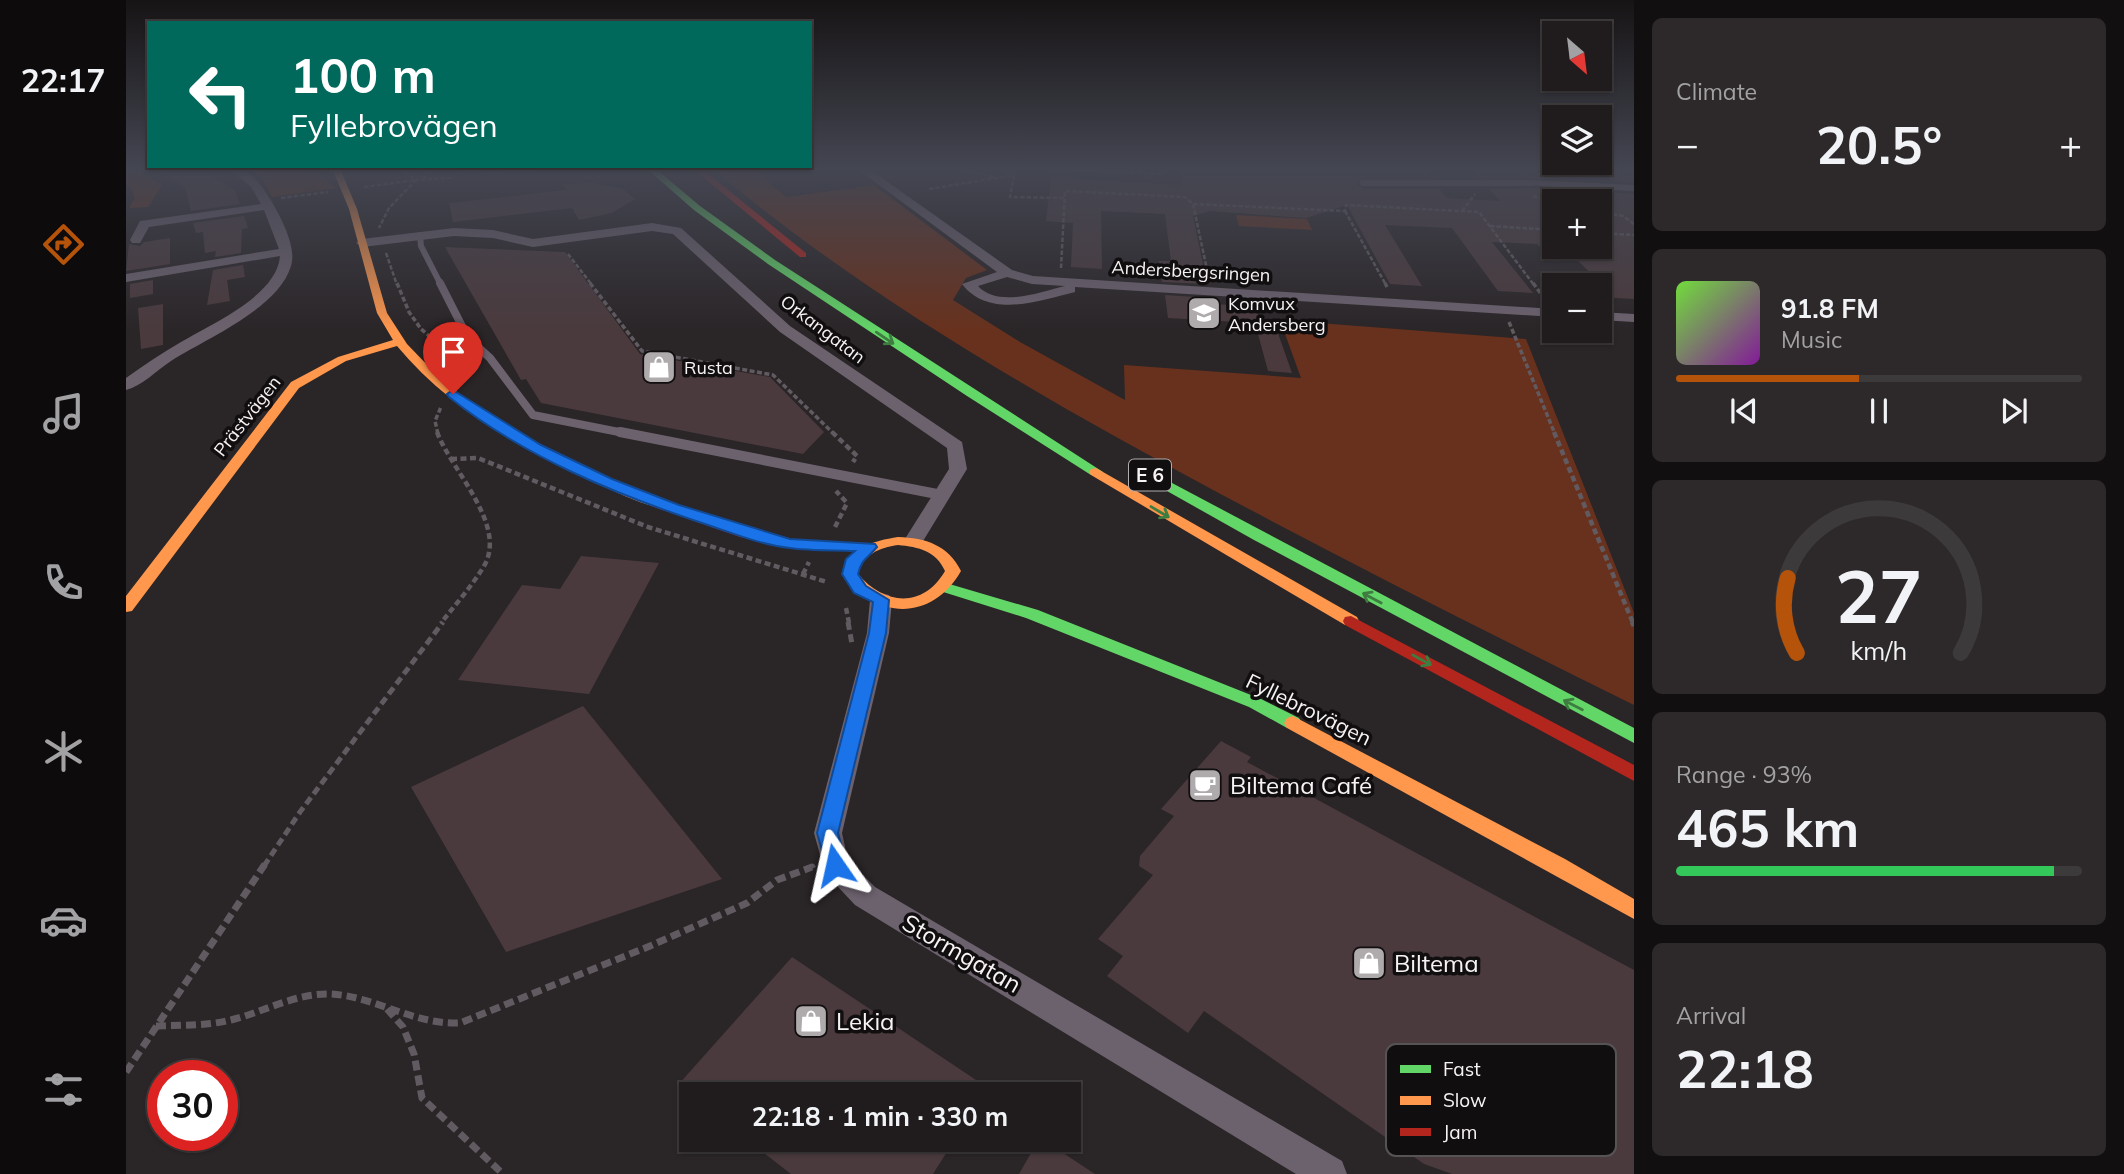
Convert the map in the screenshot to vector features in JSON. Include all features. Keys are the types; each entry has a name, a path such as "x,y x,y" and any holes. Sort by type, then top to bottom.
{"main road":[{"path":"357,223 368,271 389,328 399,342 431,377 475,411 536,448 607,482 674,509 756,536 790,544 823,557 850,574 860,590 881,600 912,602 931,597 946,588 953,577 948,560 938,550 913,542 890,541 823,557"},
{"path":"715,223 829,299"},
{"name":"E 6","path":"733,223 761,248 829,299 939,374 1080,464 1217,546 1634,774"},
{"path":"762,223 816,264"},
{"name":"Prästvägen","path":"126,607 295,384 342,359 399,342"},
{"name":"E 6","path":"1131,464 1367,595 1634,736"},
{"path":"850,574 854,559 869,547"},
{"name":"Fyllebrovägen","path":"946,588 1032,614 1255,703 1558,865 1634,909"}],"street":[{"path":"136,240 144,224 151,223"},
{"path":"126,385 266,292 279,280 287,251 275,223"},
{"name":"Andersbergsringen","path":"937,223 1007,273 1032,280 1504,309 1542,308"},
{"name":"Orkangatan","path":"362,243 381,240 420,241 454,232 493,234 533,243 652,226 677,231 785,329 956,446 958,469 913,542"},
{"path":"126,278 287,251"},
{"path":"1007,273 969,284 974,292 986,299 1013,300 1088,284"},
{"path":"1612,317 1634,318"},
{"name":"Stormgatan","path":"881,600 878,633 828,833 835,865 865,897 1329,1174"}],"lane":[{"path":"420,241 468,338 490,358 533,415 942,495"}],"path":[{"path":"380,223 381,240"},
{"path":"1061,275 1063,223"},
{"path":"1197,223 1210,284"},
{"path":"1351,223 1391,295"},
{"path":"1487,223 1542,296"},
{"path":"1490,226 1542,229"},
{"path":"1612,233 1634,234"},
{"path":"420,241 385,251 415,322 467,370 460,385"},
{"path":"562,248 642,351 773,375 857,456"},
{"path":"1504,309 1634,626"},
{"path":"126,1072 300,812 485,565 491,550 492,536 487,522 435,426 439,410 446,401"},
{"path":"451,459 478,457 648,527 720,551 821,578 833,587"},
{"path":"803,574 823,557 846,507 846,500 834,489 842,474"},
{"path":"845,604 849,614 854,661 869,665"},
{"path":"156,1026 230,1020 294,998 327,994 355,996 425,1023 460,1023 650,946 747,903 777,880 812,867"},
{"path":"386,1008 403,1027 414,1054 422,1097 503,1174"}],"shaded area":[{"path":"781,223 924,223 987,270 966,278 953,300 1020,342 1125,400 1124,365 1301,378 1280,320 1526,339 1634,613 1634,705 1422,599 1148,455 954,342 829,259"},
{"path":"1238,223 1309,223 1312,230 1239,226"}],"building":[{"path":"193,223 246,223 248,228 242,229 241,253 215,257 216,251 205,253 203,232 196,233"},
{"path":"1070,223 1101,223 1102,269 1071,267 1073,223"},
{"path":"1166,223 1194,223 1207,284 1162,282 1159,261 1171,261"},
{"path":"1357,223 1542,223 1542,249 1537,244 1492,242 1533,293 1498,291 1452,228 1385,225 1422,286 1390,284"},
{"path":"1612,223 1634,223 1634,299 1612,298 1612,273 1591,273 1576,259 1612,259"},
{"path":"170,238 170,264 126,271 129,244 140,246 144,242"},
{"path":"445,247 565,252 640,354 770,377 824,432 803,454 541,403 526,379 521,380"},
{"path":"243,265 245,277 227,280 230,301 207,305 213,270"},
{"path":"153,280 153,294 130,298 130,284"},
{"path":"1165,295 1210,298 1211,304 1258,306 1258,318 1273,319 1292,373 1268,371 1255,323 1168,318"},
{"path":"163,304 163,345 141,349 138,308"},
{"path":"581,556 659,563 589,694 458,680 522,585 560,589"},
{"path":"583,706 722,879 506,952 411,787"},
{"name":"Biltema","path":"1221,741 1251,757 1247,762 1634,970 1634,1174 1452,1174 1424,1164 1412,1156 1616,1156 1616,1044 1386,1044 1386,1138 1204,1011 1188,1033 1107,976 1123,956 1098,939 1153,875 1139,866 1140,856 1174,816 1161,809"},
{"name":"Lekia","path":"792,957 979,1082 681,1082"},
{"path":"763,1152 947,1152 933,1174 791,1174"},
{"path":"1032,1152 1062,1152 1095,1174 1019,1174"}],"traffic: fast":[{"path":"717,223 771,262 971,394 1096,472"},
{"path":"1140,470 1259,537 1634,736"},
{"path":"946,588 1032,614 1255,703 1293,723"}],"traffic: slow":[{"path":"357,223 382,313 402,346 430,376 502,429 582,471 656,503"},
{"path":"126,607 295,385 342,359 399,342"},
{"path":"1096,472 1351,621"},
{"path":"898,541 931,547 949,563 953,571 945,586 933,596 919,602 888,602 860,587 850,574 852,566 861,554 874,546 898,541"},
{"path":"1293,723 1558,865 1634,910"}],"traffic: jam":[{"path":"763,223 803,255"},
{"path":"656,503 745,534 790,544 869,547"},
{"path":"1351,621 1634,774"}],"place":[{"name":"Komvux Andersberg","path":"1204,313"},
{"name":"Rusta","path":"659,367"},
{"name":"Biltema Café","path":"1205,785"},
{"name":"Biltema","path":"1369,963"},
{"name":"Lekia","path":"811,1021"}],"route":[{"path":"453,394 475,411 536,448 607,482 674,509 756,536 790,544 869,547 854,559 850,574 860,590 881,600 878,633 828,833 835,865"}]}
